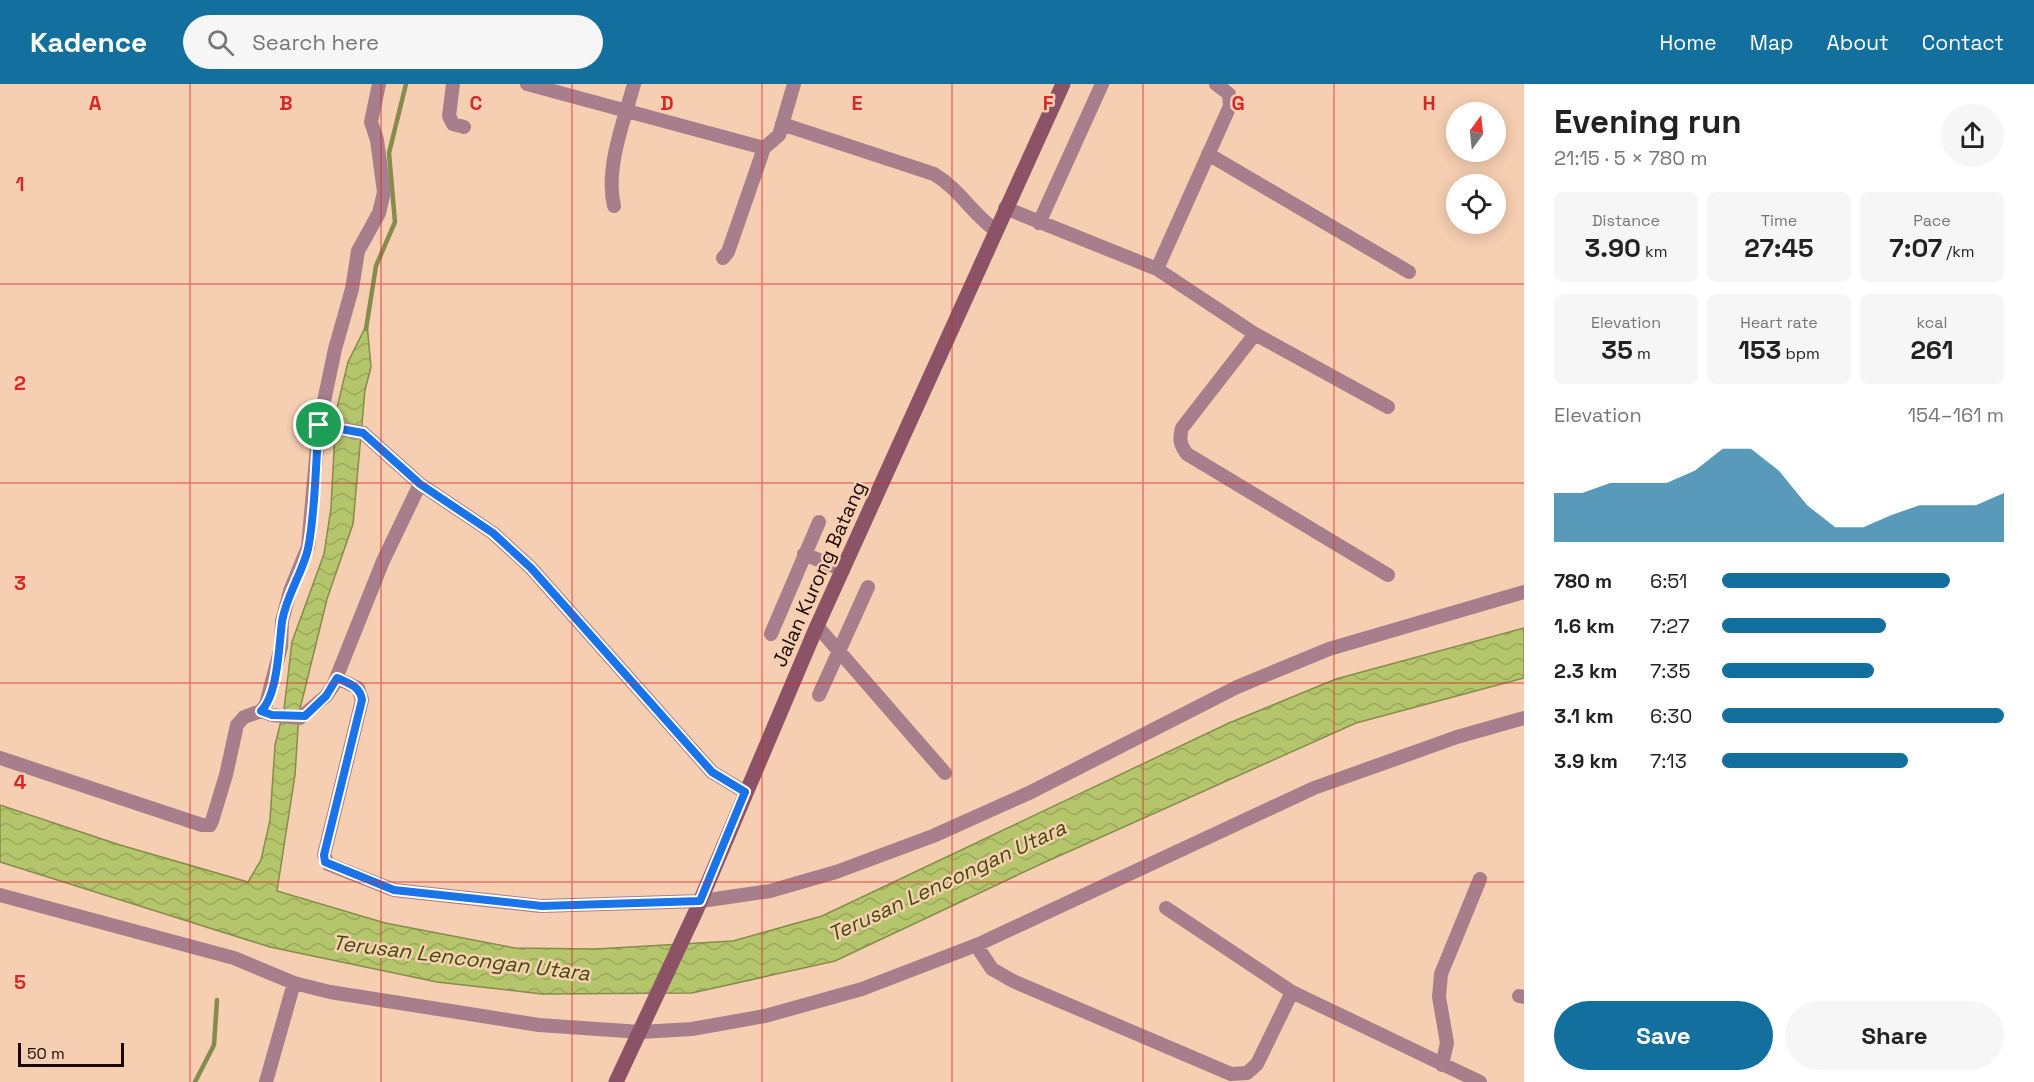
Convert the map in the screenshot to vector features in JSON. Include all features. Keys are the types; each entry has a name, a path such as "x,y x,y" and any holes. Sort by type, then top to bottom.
{"street":[{"path":"0,758 206,826 212,821 226,775 237,725 244,717 261,711 266,704 277,666 281,647 282,621 290,591 308,547 335,349 352,289 358,251 379,213 384,192 377,140 371,122 379,84"},
{"path":"453,84 449,116 453,124 464,127"},
{"path":"527,84 764,148"},
{"path":"614,206 611,195 614,164 634,84"},
{"path":"723,258 728,252 764,148 779,135 794,84"},
{"name":"Jalan Kurong Batang","path":"616,1082 658,997 817,626 1063,84"},
{"path":"1039,223 1102,84"},
{"path":"1157,269 1231,99 1229,94 1216,84"},
{"path":"782,123 934,174 952,185 975,213 995,230"},
{"path":"1208,154 1409,272"},
{"path":"1005,208 1157,269 1255,334 1388,407"},
{"path":"1255,334 1182,428 1179,438 1182,448 1186,454 1388,575"},
{"path":"324,426 363,433 420,484 493,533 531,568 712,772 745,792"},
{"path":"261,711 272,715 300,718 326,696 337,678 383,561 420,484"},
{"path":"771,634 819,522"},
{"path":"804,554 843,570"},
{"path":"819,695 868,587"},
{"path":"337,678 358,688 362,700 324,855 328,864 394,890 542,906 698,906 770,891 836,872 933,836 1031,792 1238,687 1329,649 1524,592"},
{"path":"817,626 945,773"},
{"path":"0,895 234,958 294,983 330,992 539,1025 641,1032 692,1029 765,1016 862,989 976,945 1314,788 1457,737 1524,718"},
{"path":"1442,1065 1447,1043 1439,997 1441,974 1480,879"},
{"path":"1166,908 1292,992 1480,1082"},
{"path":"976,945 992,969 1013,981 1231,1074 1247,1073 1257,1064 1292,992"},
{"path":"266,1082 294,983"}],"water":[{"name":"Terusan Lencongan Utara","path":"367,324 371,367 365,390 353,524 327,599 299,713 295,775 277,891 385,923 515,948 596,949 733,941 822,916 1229,723 1336,679 1524,628 1524,678 1356,723 1041,864 835,961 692,993 542,994 437,982 270,947 0,862 0,805 120,845 248,882 261,860 270,820 275,745 284,709 292,642 324,554 331,508 336,412 348,362"}],"waterway":[{"path":"366,329 376,266 395,222 389,153 406,84"},
{"path":"195,1082 214,1045 217,1000"}],"route":[{"path":"319,425 363,433 420,484 493,533 531,568 540,581 576,618 712,772 720,779 745,792 700,901 542,906 394,890 325,862 324,855 332,830 362,700 361,694 358,688 337,678 326,696 305,716 300,718 272,715 261,711 266,704 277,666 281,647 282,621 290,591 306,558 311,531 319,425"}]}
